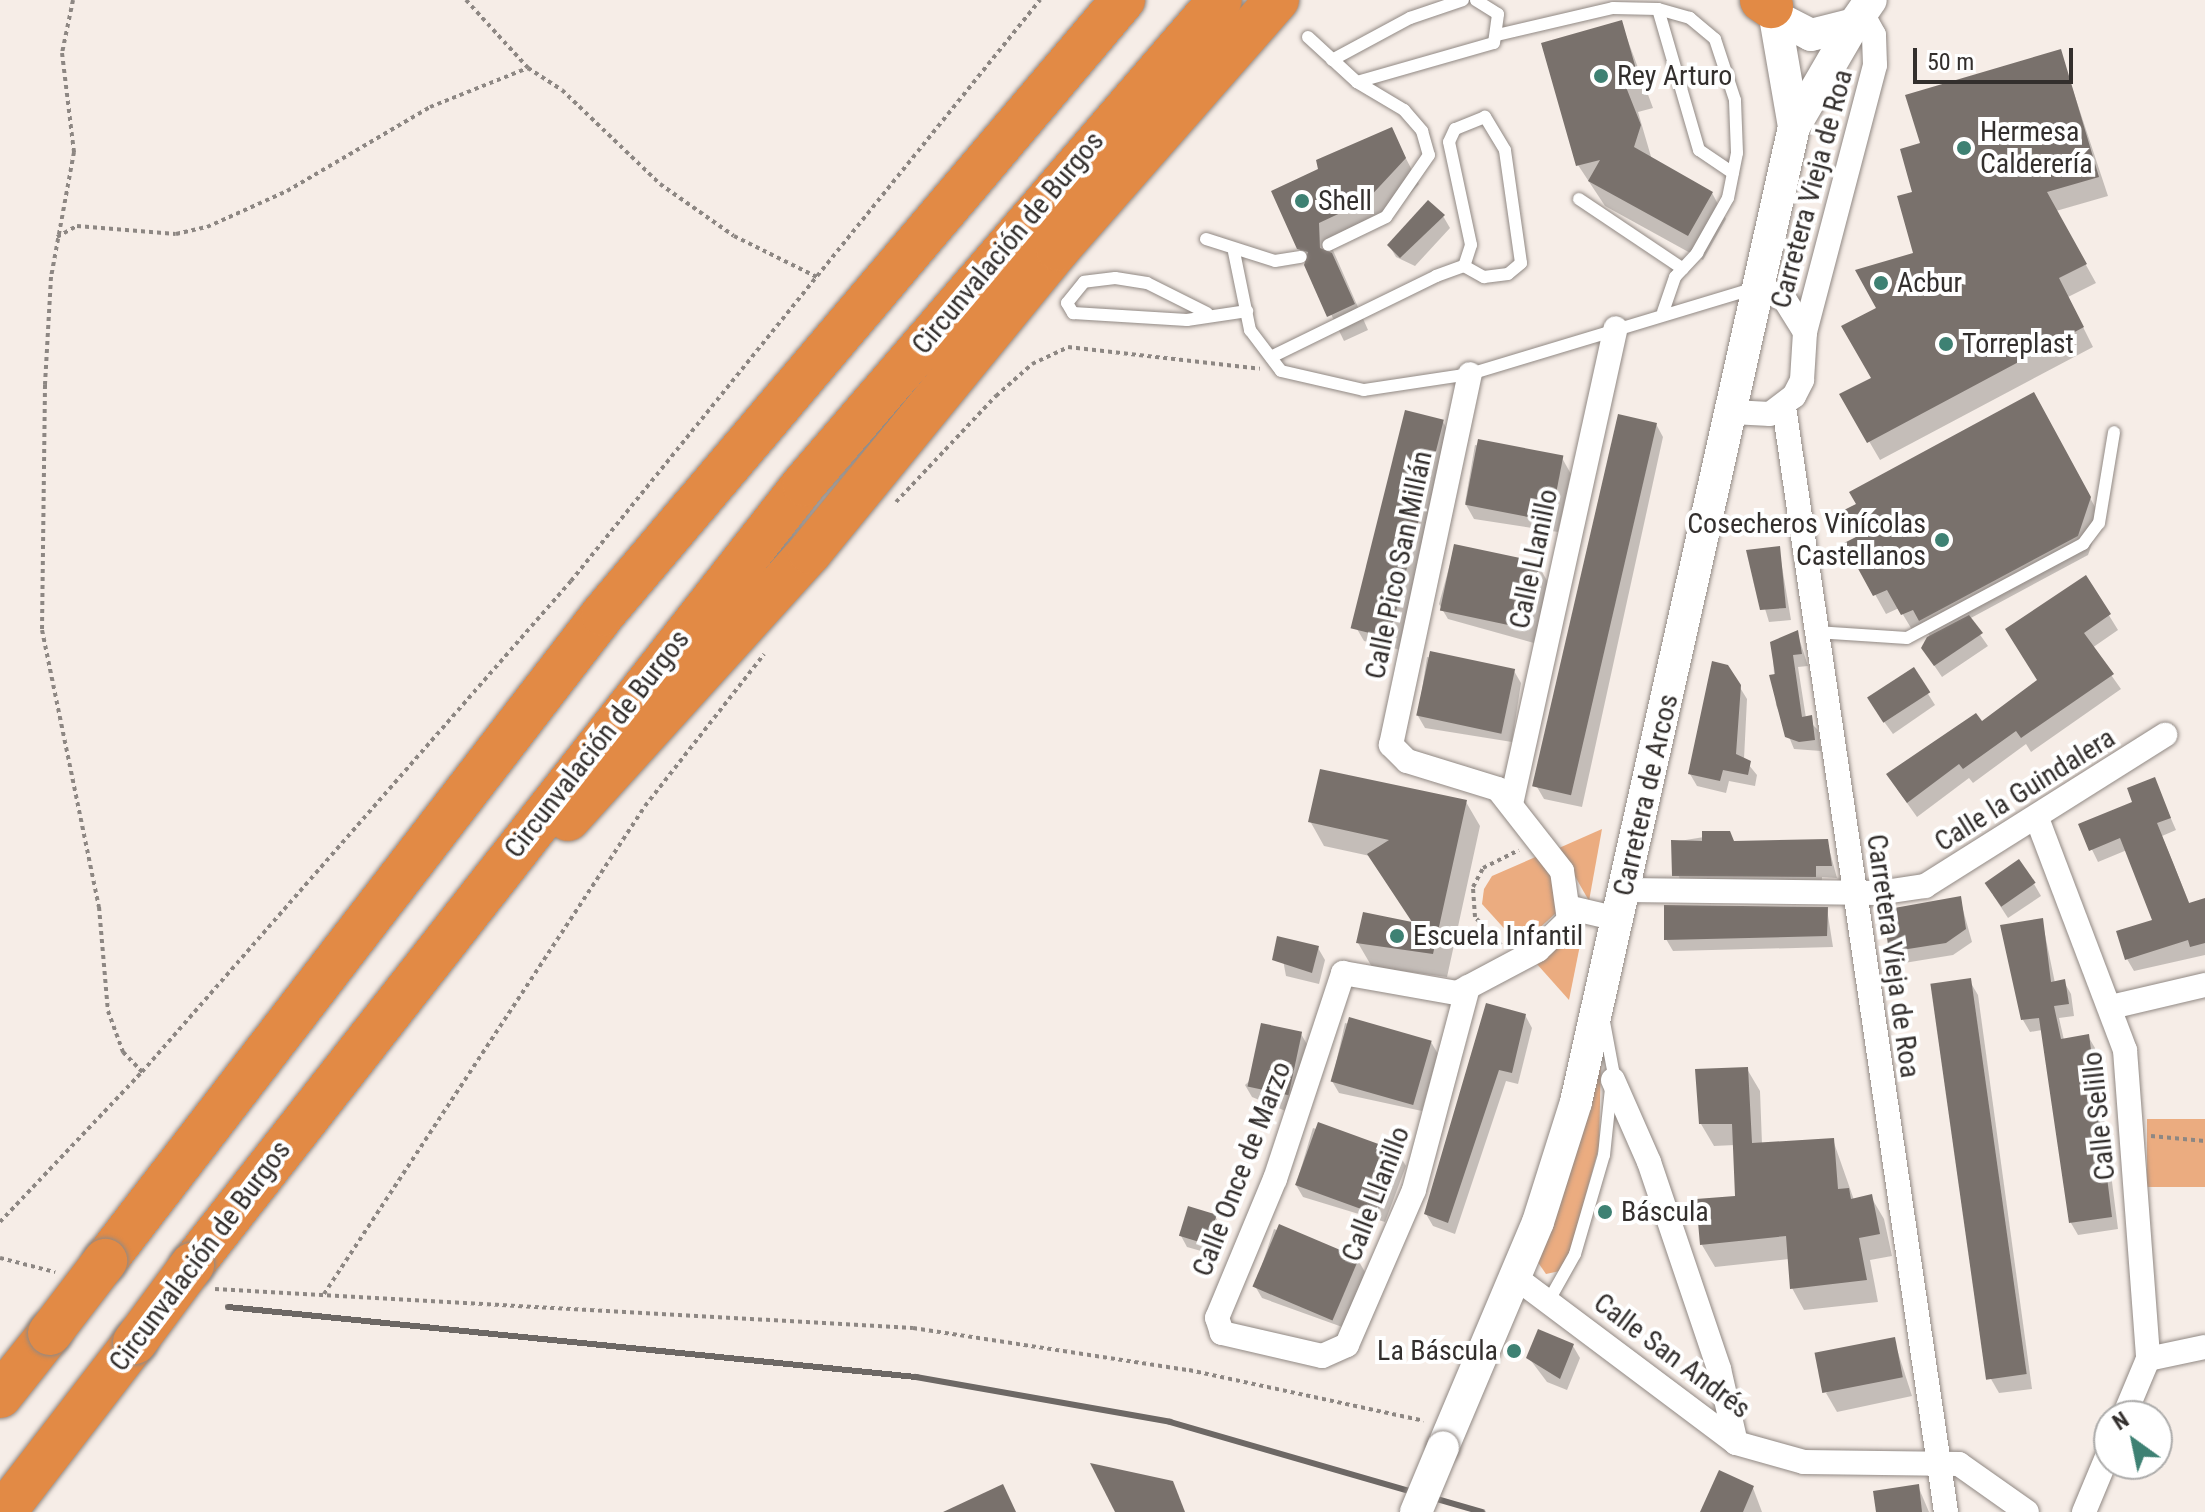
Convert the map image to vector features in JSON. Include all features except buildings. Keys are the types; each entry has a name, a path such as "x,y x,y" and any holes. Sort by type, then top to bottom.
{"highway":[{"path":"0,1396 50,1333 84,1267 603,614 1123,0"},
{"name":"Circunvalación de Burgos","path":"4,1512 135,1342 198,1276 396,1002 804,484 1220,0"},
{"path":"396,1002 810,552 1058,249 1277,0"}],"street":[{"path":"1769,4 1811,35 1867,9"},
{"path":"1769,4 1794,127"},
{"path":"1794,127 1867,9"},
{"name":"Carretera Vieja de Roa","path":"1867,9 1874,35 1875,65 1805,332 1802,380 1784,407 1946,1512"},
{"name":"Carretera de Arcos","path":"1416,1512 1515,1277 1576,1102 1794,127"},
{"name":"Carretera Vieja de Roa","path":"1760,287 1785,300 1805,332"},
{"name":"Calle Llanillo","path":"1511,804 1616,328"},
{"name":"Calle Pico San Millán","path":"1470,374 1391,745 1407,761 1479,778 1511,804"},
{"path":"1732,412 1784,407"},
{"name":"Calle la Guindalera","path":"1571,908 1925,886 2038,821 2165,735"},
{"path":"1468,987 1556,937 1571,908 1562,871 1511,804"},
{"name":"Calle Selillo","path":"2038,821 2125,1050 2148,1359 2131,1400"},
{"name":"Calle Once de Marzo","path":"1275,1347 1222,1333 1217,1318 1280,1166 1343,973 1447,994 1468,987"},
{"path":"2111,1007 2205,985"},
{"name":"Calle Llanillo","path":"1275,1347 1335,1356 1347,1345 1414,1190 1468,987"},
{"path":"1613,1080 1624,1091 1659,1192 1736,1443"},
{"name":"Calle San Andrés","path":"1515,1277 1736,1443 1804,1462 1938,1460 1981,1475 2027,1512"},
{"path":"2148,1359 2205,1347"},
{"path":"2084,1512 2097,1480"}],"lane":[{"path":"1332,60 1410,18 1463,0"},
{"path":"1476,0 1498,14 1497,35"},
{"path":"1357,82 1477,52 1497,35 1590,11 1658,9 1700,23 1725,62 1735,100 1733,173 1712,229 1683,269 1663,312"},
{"path":"1658,9 1699,150 1733,173"},
{"path":"1308,37 1357,82 1404,110 1422,131 1429,155 1386,217 1328,245"},
{"path":"1271,357 1464,266 1471,245 1449,142 1455,129 1485,117 1505,150 1521,263 1508,274 1484,277 1464,266"},
{"path":"1579,199 1683,269"},
{"path":"1206,239 1234,252 1275,261 1301,257"},
{"path":"1234,252 1250,330 1281,371 1364,390 1470,374 1663,312 1760,287"},
{"path":"1207,313 1147,283 1115,278 1084,282 1067,303 1073,313 1187,320 1207,313 1247,311"},
{"path":"1816,632 1907,638 2083,544 2099,523 2114,432"},
{"path":"1548,1302 1575,1254 1604,1155 1613,1080 1599,1001"}],"path":[{"path":"73,0 62,53 74,152 56,237 45,385 42,630 95,885 108,1011 123,1052 142,1072"},
{"path":"466,0 528,68 562,90 660,184 734,236 819,278"},
{"path":"0,1222 142,1072 571,581 819,278 1040,0"},
{"path":"56,237 77,226 176,234 207,227 287,191 430,107 528,68"},
{"path":"884,515 996,396 1032,364 1068,347 1281,371"},
{"path":"324,1294 645,806 770,648"},
{"path":"1516,962 1475,917 1473,887 1483,868 1539,840"},
{"path":"2133,1135 2205,1141"},
{"path":"0,1258 84,1267"},
{"path":"198,1276 324,1294 913,1328 1189,1370 1447,1437"}],"shaded area":[{"path":"1602,829 1589,901 1559,848"},
{"path":"1540,855 1554,877 1557,912 1520,946 1482,904 1484,889 1492,876"},
{"path":"1584,925 1569,1000 1536,963"},
{"path":"1601,1059 1599,1147 1569,1256 1560,1271 1546,1274 1537,1261"},
{"path":"2147,1119 2205,1119 2205,1187 2147,1187"}],"railway":[{"path":"228,1307 916,1377 1170,1422 1482,1512"}],"place":[{"name":"Rey Arturo","path":"1601,76"},
{"name":"Hermesa Calderería","path":"1964,148"},
{"name":"Shell","path":"1302,201"},
{"name":"Acbur","path":"1881,283"},
{"name":"Torreplast","path":"1946,344"},
{"name":"Cosecheros Vinícolas Castellanos","path":"1942,540"},
{"name":"Escuela Infantil","path":"1397,936"},
{"name":"Báscula","path":"1605,1212"},
{"name":"La Báscula","path":"1514,1351"}]}
